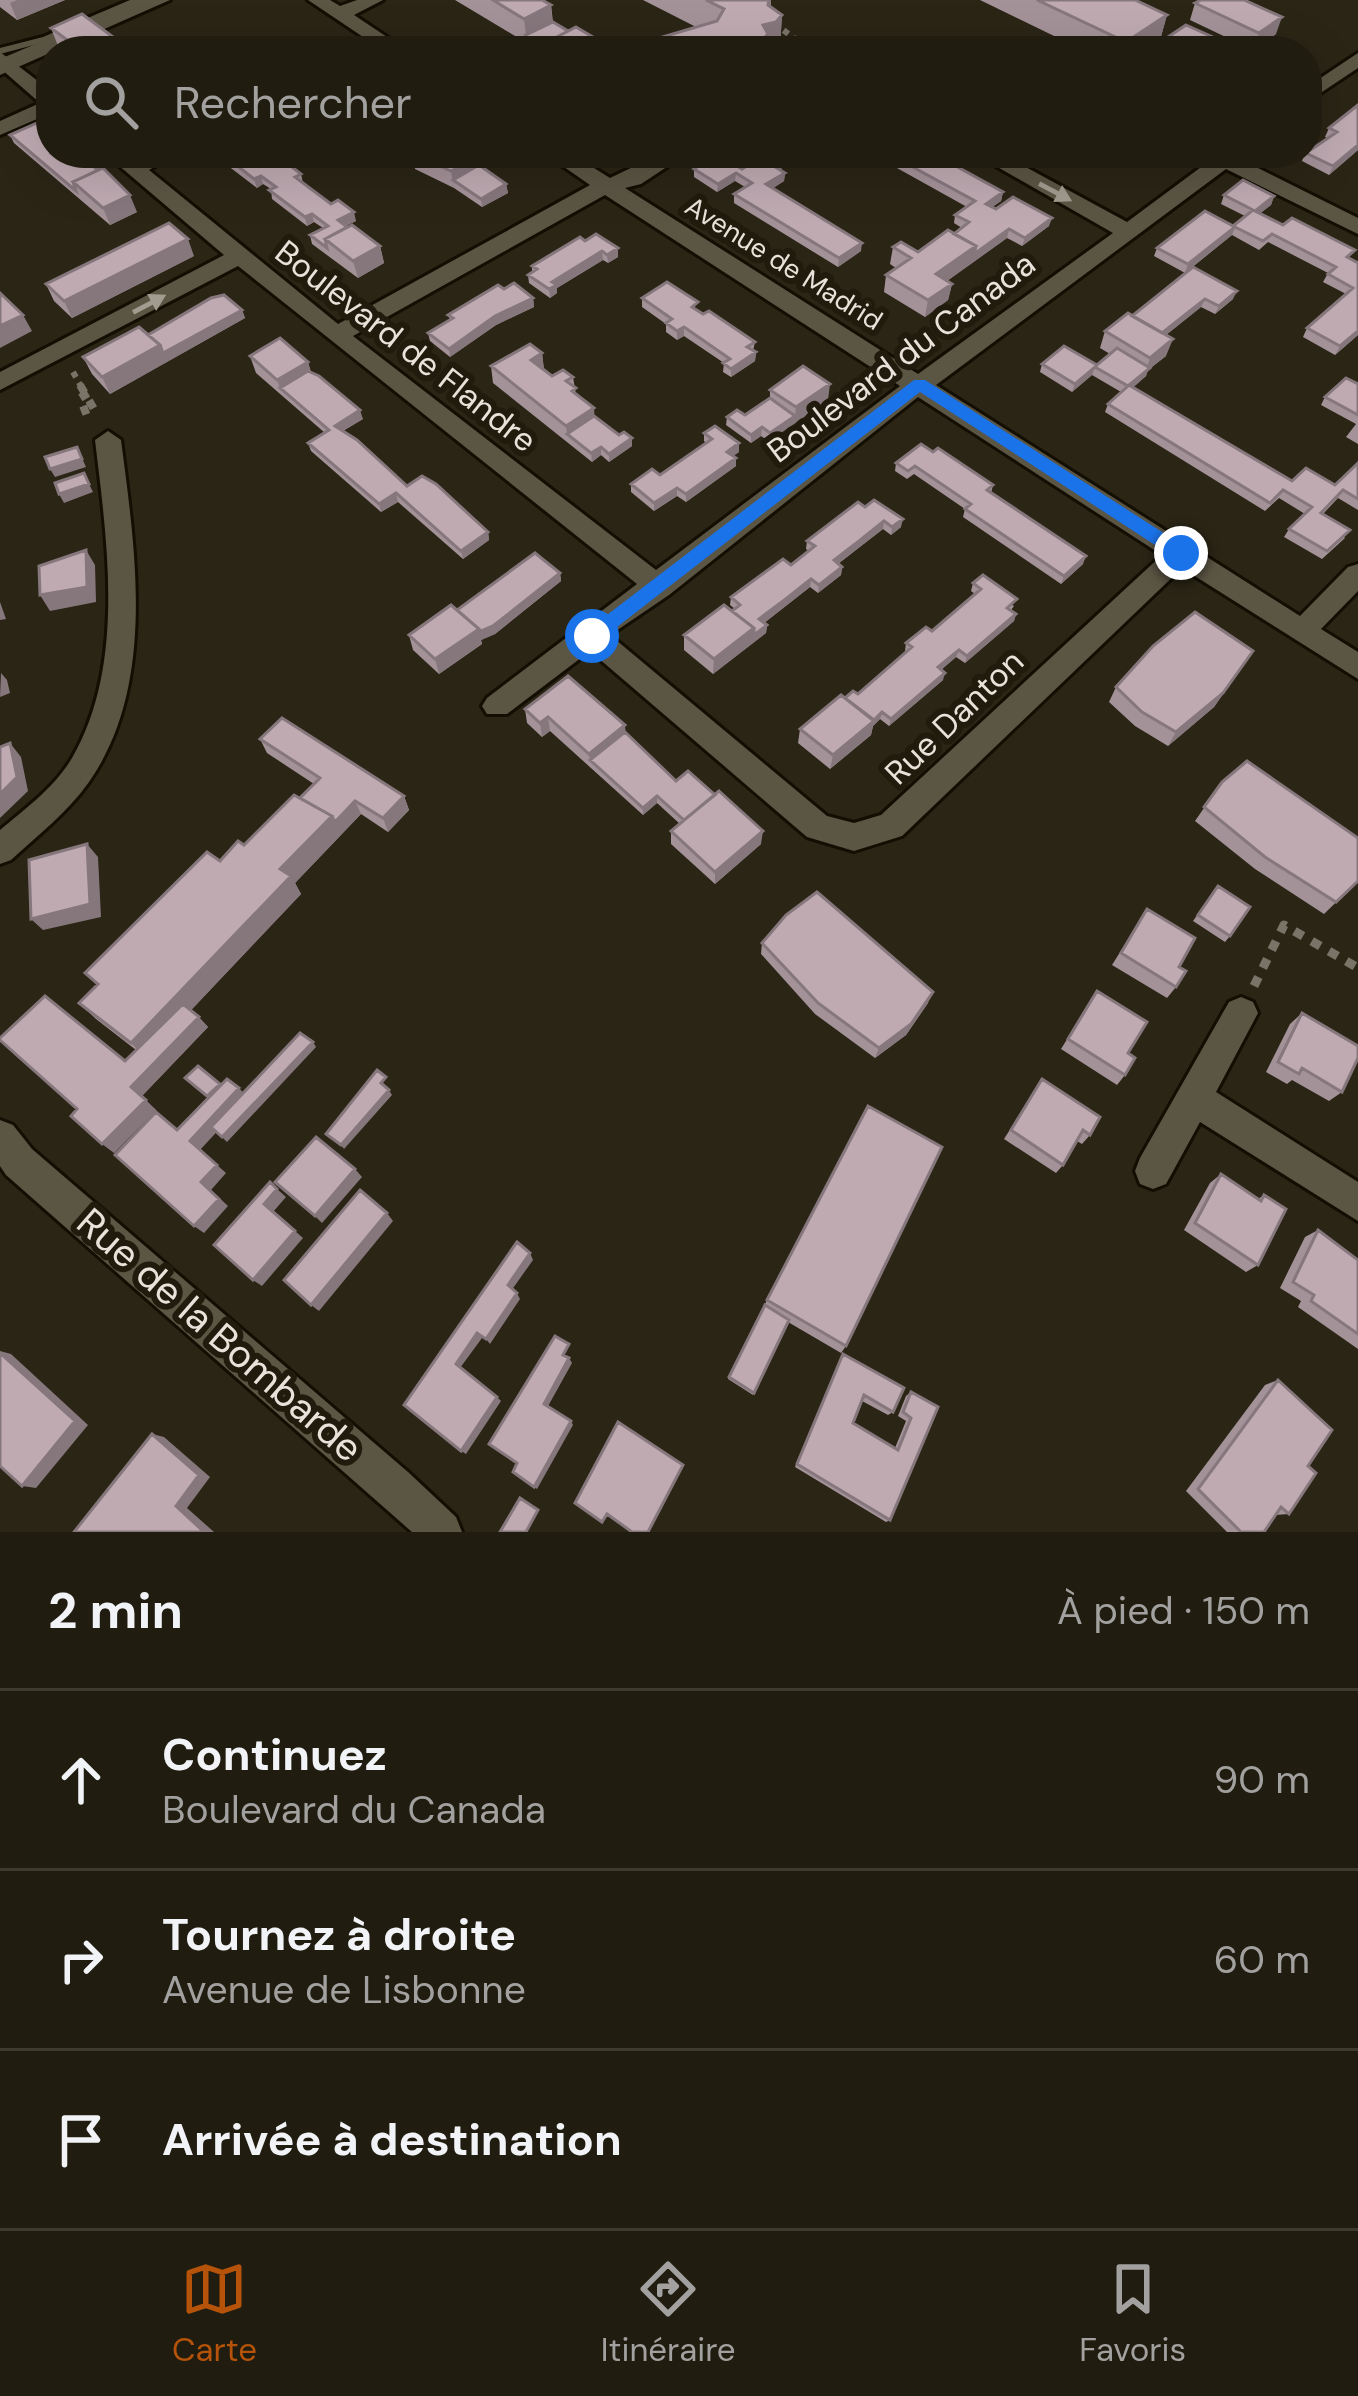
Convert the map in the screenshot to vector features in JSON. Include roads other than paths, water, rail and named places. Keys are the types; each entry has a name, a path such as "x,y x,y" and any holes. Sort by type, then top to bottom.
{"street":[{"path":"47,36 121,0"},
{"path":"62,36 159,0"},
{"path":"317,0 368,36"},
{"path":"338,14 374,0"},
{"path":"2,58 36,41"},
{"path":"2,58 36,45"},
{"path":"2,58 36,90"},
{"path":"1322,85 1358,58"},
{"path":"0,129 36,111"},
{"name":"Boulevard de Flandre","path":"134,168 335,335 659,587"},
{"path":"136,170 140,168"},
{"name":"Avenue de Madrid","path":"578,168 1358,667"},
{"path":"335,335 606,186 652,168"},
{"path":"1011,168 1126,231"},
{"name":"Boulevard du Canada","path":"497,706 1213,168"},
{"path":"1252,168 1358,227"},
{"path":"0,382 240,256"},
{"path":"0,850 82,769 112,699 123,557 108,440"},
{"name":"Rue Danton","path":"592,636 818,827 854,838 891,826 1181,553"},
{"path":"1302,631 1358,574"},
{"path":"1153,1171 1241,1013"},
{"path":"1194,1098 1358,1203"},
{"name":"Rue de la Bombarde","path":"6,1154 394,1486 441,1532"}],"lane":[{"path":"53,36 138,0"},
{"path":"2,58 36,43"}]}
